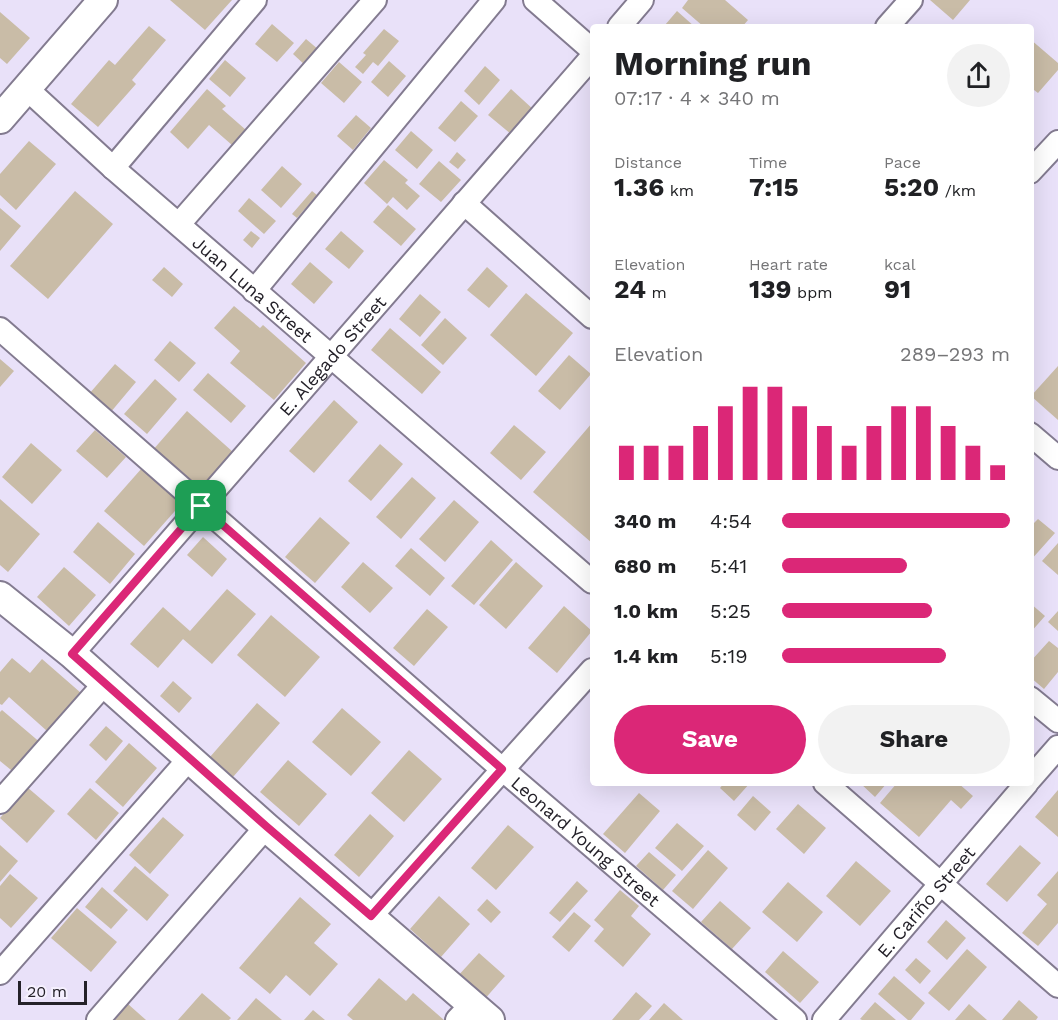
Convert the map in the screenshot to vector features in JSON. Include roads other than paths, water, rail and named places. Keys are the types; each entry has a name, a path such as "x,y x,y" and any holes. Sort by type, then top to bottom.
{"street":[{"path":"0,119 103,0"},
{"path":"113,168 255,0"},
{"path":"179,224 375,0"},
{"path":"255,291 494,0"},
{"path":"535,0 590,48"},
{"path":"622,24 642,0"},
{"path":"890,24 910,0"},
{"name":"E. Alegado Street","path":"72,654 590,59"},
{"name":"Juan Luna Street","path":"26,88 113,168 590,580"},
{"path":"1034,168 1058,142"},
{"path":"464,203 590,315"},
{"name":"Leonard Young Street","path":"0,329 502,769 795,1020"},
{"path":"1034,437 1058,458"},
{"path":"4,607 72,654 189,759 371,916 474,1015"},
{"path":"371,916 590,672"},
{"path":"0,802 105,683"},
{"path":"1034,701 1058,721"},
{"path":"1034,774 1058,747"},
{"path":"0,973 189,759"},
{"path":"828,786 1058,986"},
{"name":"E. Cariño Street","path":"824,1020 1025,786"},
{"path":"98,1020 266,826"}]}
